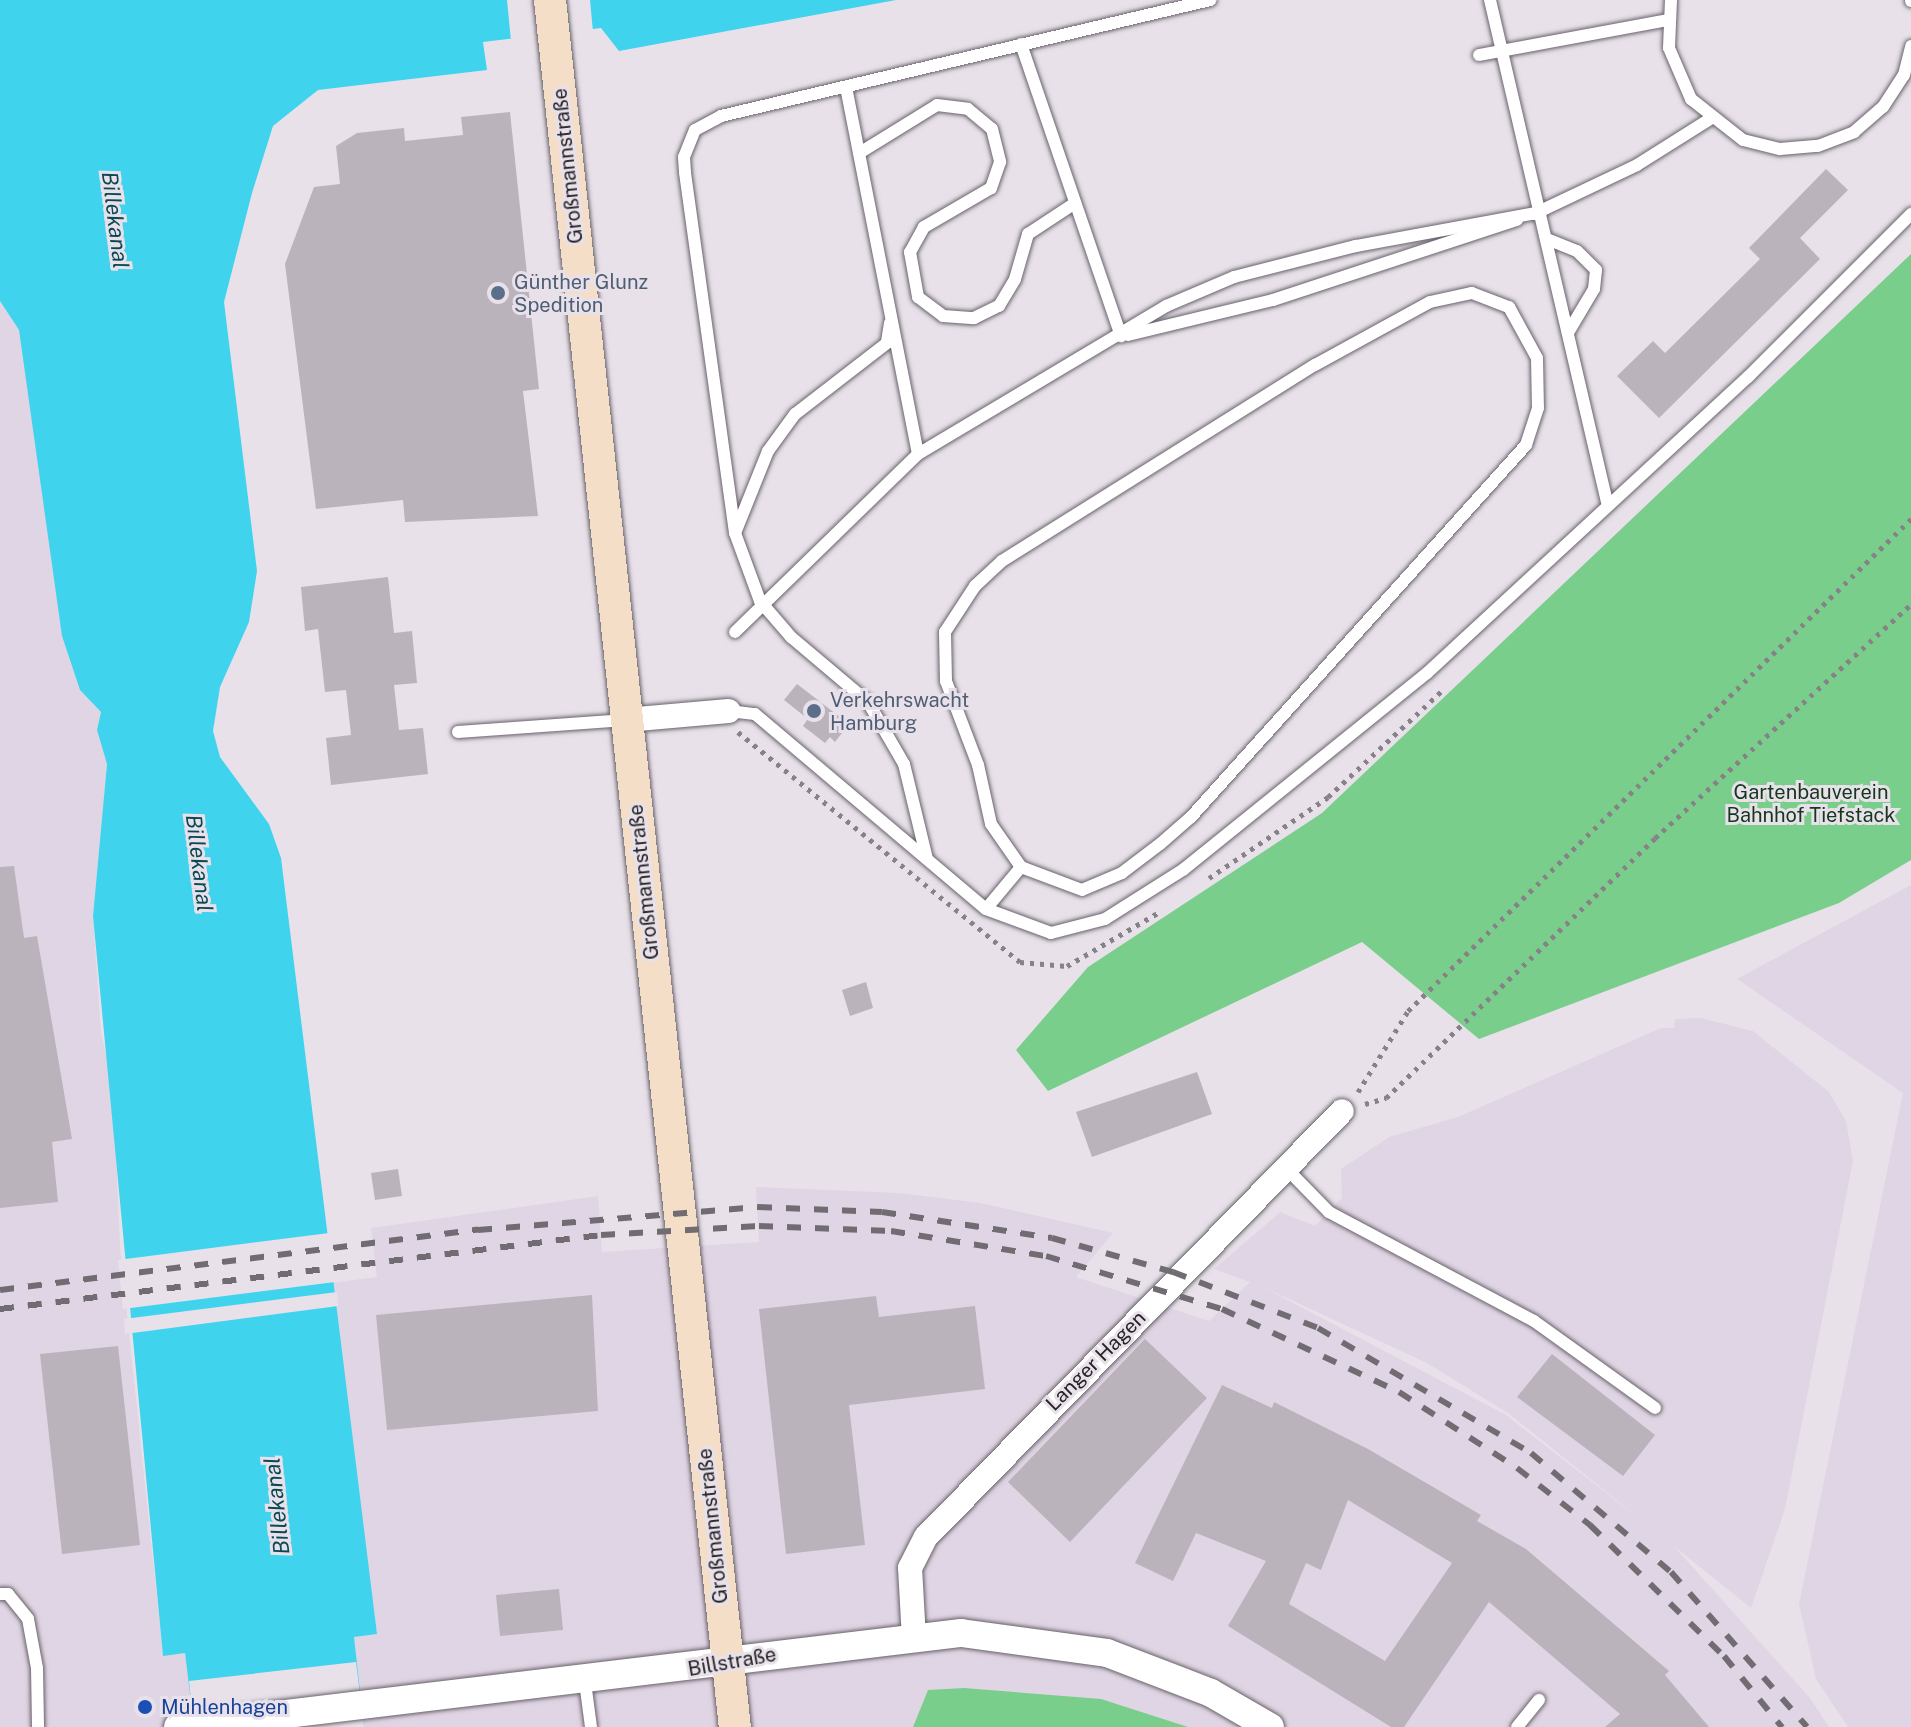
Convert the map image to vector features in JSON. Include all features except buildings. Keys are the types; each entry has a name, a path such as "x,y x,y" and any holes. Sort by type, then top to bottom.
{"main road":[{"name":"Großmannstraße","path":"550,0 735,1727"}],"street":[{"path":"626,720 729,711"},
{"name":"Langer Hagen","path":"914,1639 910,1568 926,1537 1342,1111"},
{"name":"Billstraße","path":"186,1726 585,1682 914,1639 996,1634 1107,1653 1211,1693 1270,1727"}],"lane":[{"path":"927,859 904,764 868,702 791,637 760,601 735,533 684,157 707,121 1210,0"},
{"path":"1490,0 1607,502"},
{"path":"1671,0 1667,20 1677,75 1710,119 1743,140 1780,149 1818,146 1854,132 1883,107 1904,75 1911,46"},
{"path":"1479,55 1667,20"},
{"path":"1021,44 1121,336"},
{"path":"846,87 918,454"},
{"path":"861,152 937,105 968,109 992,129 1000,162 991,188 924,227 910,252 918,297 943,316 974,318 999,306 1012,287 1028,234 1075,203"},
{"path":"1121,336 1273,300 1541,212 1710,119"},
{"path":"735,632 760,601 918,454 1121,336 1166,306 1234,277 1460,223 1541,212"},
{"path":"729,711 755,714 986,909 1051,933 1105,919 1138,902 1427,673 1607,502 1748,377 1911,214"},
{"path":"1547,239 1577,251 1596,270 1594,289 1569,331"},
{"path":"1472,293 1509,307 1537,358 1538,408 1526,445 1191,817 1160,844 1122,873 1082,890 1021,867 991,824 978,765 946,681 945,632 975,586 1002,561 1315,365 1430,302 1472,293"},
{"path":"735,533 768,451 795,414 887,343 890,323"},
{"path":"458,732 626,720"},
{"path":"986,909 1021,867"},
{"path":"1287,1169 1329,1212 1534,1321 1655,1408"},
{"path":"0,1594 8,1594 28,1619 37,1668 38,1727"},
{"path":"585,1682 591,1727"},
{"path":"1517,1727 1539,1700"}],"path":[{"path":"1342,1111 1370,1078 1408,1011 1911,519"},
{"path":"1342,1111 1386,1098 1655,838 1911,604"}],"shaded area":[{"path":"0,301 19,330 80,690 101,712 97,730 107,764 93,916 101,1032 113,1087 120,1246 163,1655 185,1653 194,1727 0,1727"},
{"path":"1911,885 1911,1727 1848,1727 1816,1679 1799,1604 1903,1093 1737,979"},
{"path":"1701,1018 1753,1031 1829,1092 1846,1121 1853,1161 1785,1509 1751,1608 1674,1546 1810,1698 1829,1727 364,1727 353,1637 377,1634 331,1283 377,1277 371,1228 598,1196 602,1252 759,1242 756,1187 899,1193 981,1203 1113,1233 1076,1277 1209,1321 1250,1282 1214,1269 1280,1212 1315,1226 1342,1198 1341,1169 1389,1137 1458,1117 1661,1028 1674,1028 1675,1019","holes":["1261,1286 1427,1363 1508,1413 1648,1525 1506,1415"]}],"green space":[{"name":"Gartenbauverein Bahnhof Tiefstack","path":"1911,254 1911,860 1839,903 1479,1039 1362,942 1048,1091 1016,1050 1088,967 1322,813"},
{"path":"964,1688 1101,1699 1188,1727 913,1727 928,1690"}],"water":[{"name":"Billekanal","path":"0,0 896,0 619,51 601,28 483,42 487,70 318,90 273,126 252,193 224,302 257,571 249,622 220,687 213,731 220,757 269,824 281,858 377,1634 354,1637 364,1727 194,1727 185,1653 163,1656 93,916 107,764 97,730 101,712 80,690 62,636 19,330 0,301"}],"pier":[{"path":"507,0 590,0 593,32 511,41"},
{"path":"329,1233 335,1282 123,1309 118,1260"},
{"path":"337,1292 338,1306 125,1334 124,1319"},
{"path":"356,1662 364,1727 194,1727 189,1681"}],"railway":[{"path":"0,1290 478,1230 758,1207 882,1212 1052,1238 1173,1272 1318,1328 1531,1453 1671,1572 1807,1727"},
{"path":"0,1309 601,1235 759,1226 891,1231 1046,1256 1222,1309 1399,1392 1517,1468 1590,1525 1724,1656 1782,1727"}],"place":[{"name":"Günther Glunz Spedition","path":"498,293"},
{"name":"Verkehrswacht Hamburg","path":"814,711"},
{"name":"Mühlenhagen","path":"145,1707"}]}
